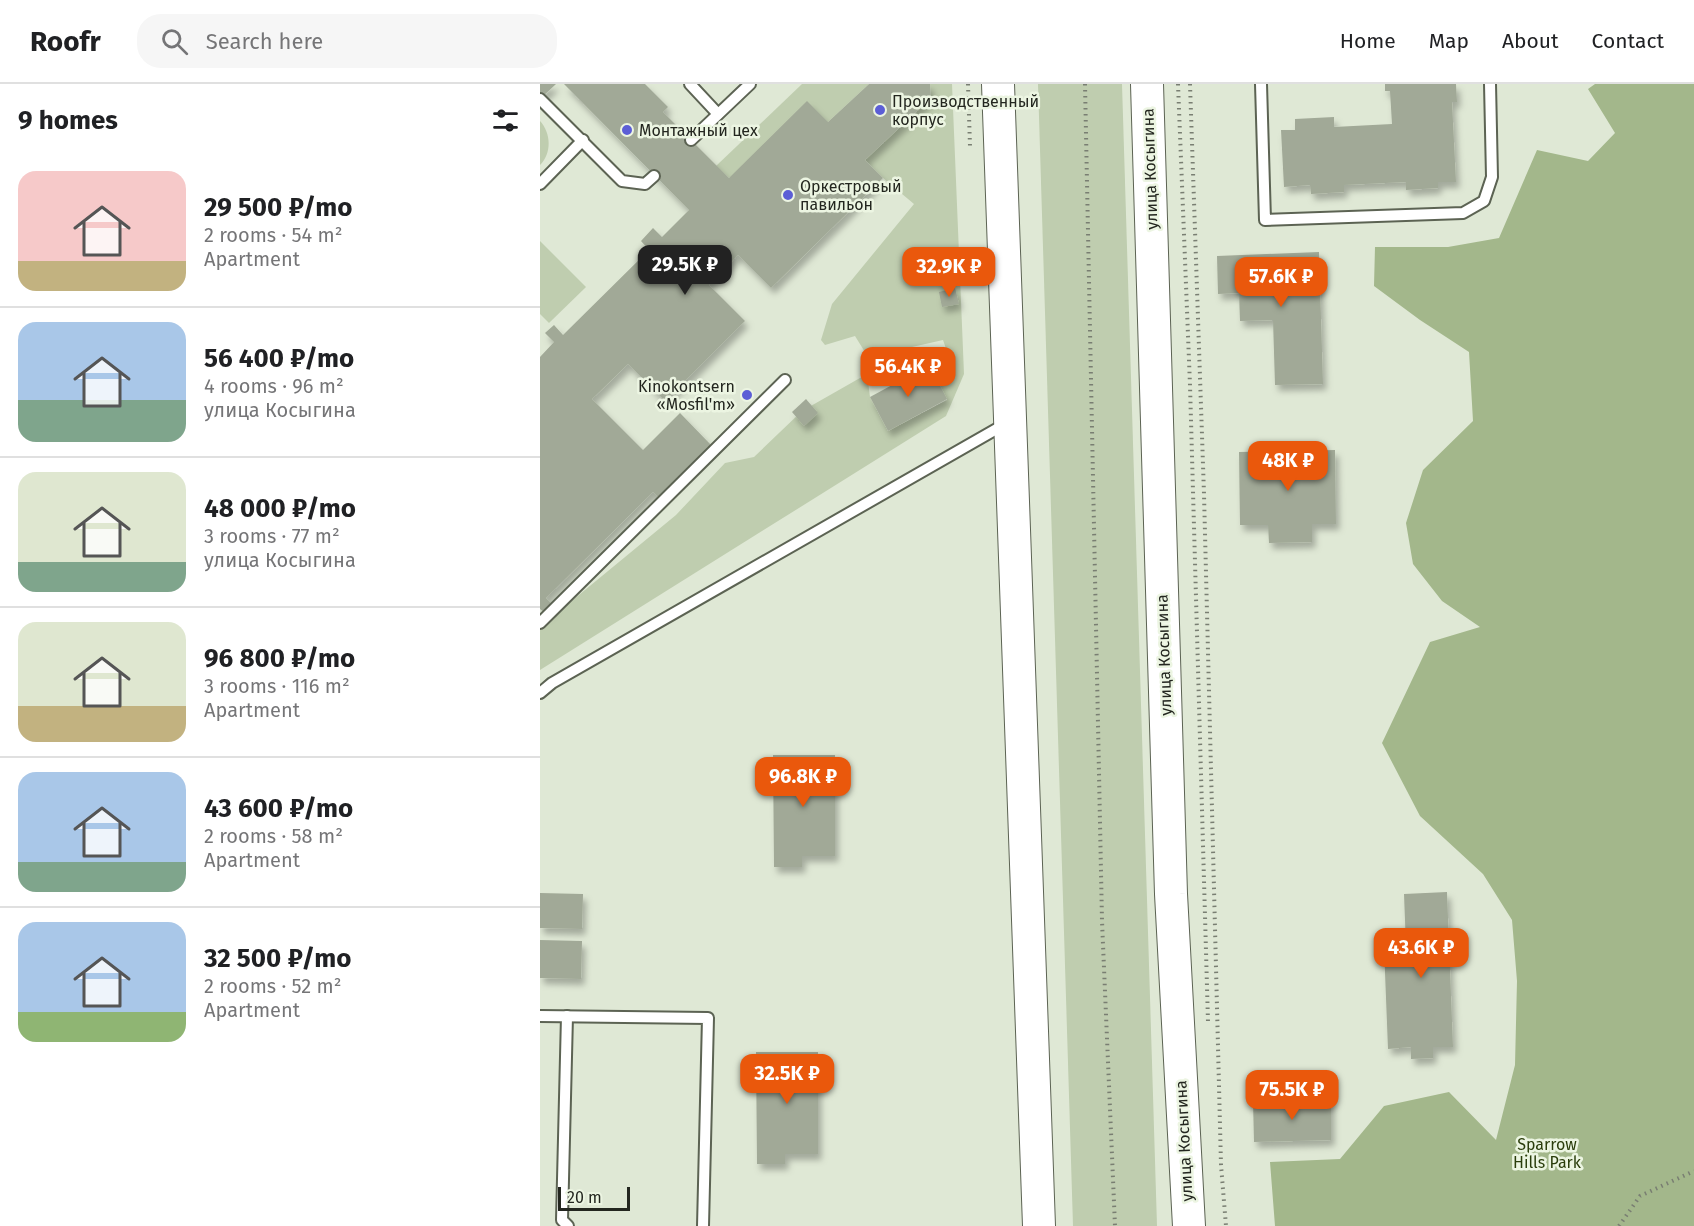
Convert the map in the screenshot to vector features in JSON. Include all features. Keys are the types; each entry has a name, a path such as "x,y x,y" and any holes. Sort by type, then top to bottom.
{"main road":[{"path":"998,84 1039,1226"},
{"name":"улица Косыгина","path":"1147,84 1171,894 1189,1226"}],"lane":[{"path":"690,84 718,114"},
{"path":"691,140 750,84"},
{"path":"1261,84 1265,220 1463,213 1484,201 1492,177 1490,84"},
{"path":"540,99 622,181 645,184 654,176"},
{"path":"540,184 583,140"},
{"path":"540,623 785,380"},
{"path":"540,693 552,683 1010,421"},
{"path":"540,1016 708,1018 703,1226"},
{"path":"567,1016 562,1220 568,1226"}],"path":[{"path":"1085,84 1102,921 1115,1226"},
{"path":"1178,84 1190,385 1208,1024"},
{"path":"1190,84 1221,1165 1226,1226"},
{"path":"1619,1226 1640,1196 1694,1171"}],"green space":[{"path":"802,84 869,84 828,122 729,178 716,166"},
{"path":"930,84 952,84 964,374 946,416 540,670 540,629 551,618 676,515 725,463 754,457 802,411 867,374 870,397 888,431 947,400 929,365 951,363 943,340 868,357 855,336 825,345 821,340 832,304 914,204 865,160 931,98"},
{"path":"1038,84 1122,84 1157,1226 1073,1226"},
{"name":"Sparrow Hills Park","path":"1595,84 1694,84 1694,1226 1275,1226 1270,1162 1340,1159 1384,1106 1449,1092 1496,1140 1515,1065 1517,981 1512,920 1483,874 1420,816 1382,743 1430,642 1480,627 1442,601 1413,564 1406,523 1423,470 1473,421 1469,352 1374,286 1375,247 1448,247 1499,238 1537,150 1588,161 1615,133 1588,89"},
{"path":"540,121 544,126 549,143 547,155 540,165"},
{"path":"540,241 586,287 549,323 540,314"}],"building":[{"path":"540,84 556,84 540,99"},
{"path":"564,84 645,84 668,107 663,112 729,178 807,101 828,122 869,84 930,84 931,98 865,160 883,178 771,288 738,255 709,285 745,321 665,401 628,364 592,399 643,450 680,413 712,446 659,498 653,492 546,598 553,605 545,613 540,609 540,357 554,342 545,333 554,325 563,335 649,250 641,241 653,228 662,237 689,210"},
{"path":"1385,84 1456,84 1457,102 1452,102 1456,182 1438,182 1438,188 1406,190 1406,182 1344,185 1344,192 1311,194 1310,185 1284,187 1281,130 1295,130 1295,119 1334,117 1334,127 1392,124 1390,91 1385,91"},
{"path":"1319,252 1323,384 1275,385 1273,320 1240,321 1239,293 1218,294 1217,256"},
{"path":"955,288 959,304 942,307 939,292"},
{"path":"929,365 947,399 888,431 870,397"},
{"path":"806,399 818,413 804,426 792,412"},
{"path":"1335,450 1336,524 1312,524 1312,542 1269,543 1268,525 1240,525 1239,452"},
{"path":"773,755 835,755 835,856 802,856 802,867 774,867"},
{"path":"1447,892 1453,1047 1433,1047 1433,1058 1411,1059 1411,1047 1388,1049 1384,947 1406,947 1404,894"},
{"path":"540,893 583,894 582,929 540,928"},
{"path":"540,940 582,941 581,979 540,978"},
{"path":"756,1052 818,1052 818,1154 785,1154 785,1164 757,1164"},
{"path":"1331,1100 1331,1140 1254,1142 1253,1101"}],"place":[{"name":"Производственный корпус","path":"880,110"},
{"name":"Монтажный цех","path":"627,130"},
{"name":"Оркестровый павильон","path":"788,195"},
{"name":"Kinokontsern «Mosfil'm»","path":"747,395"}]}
